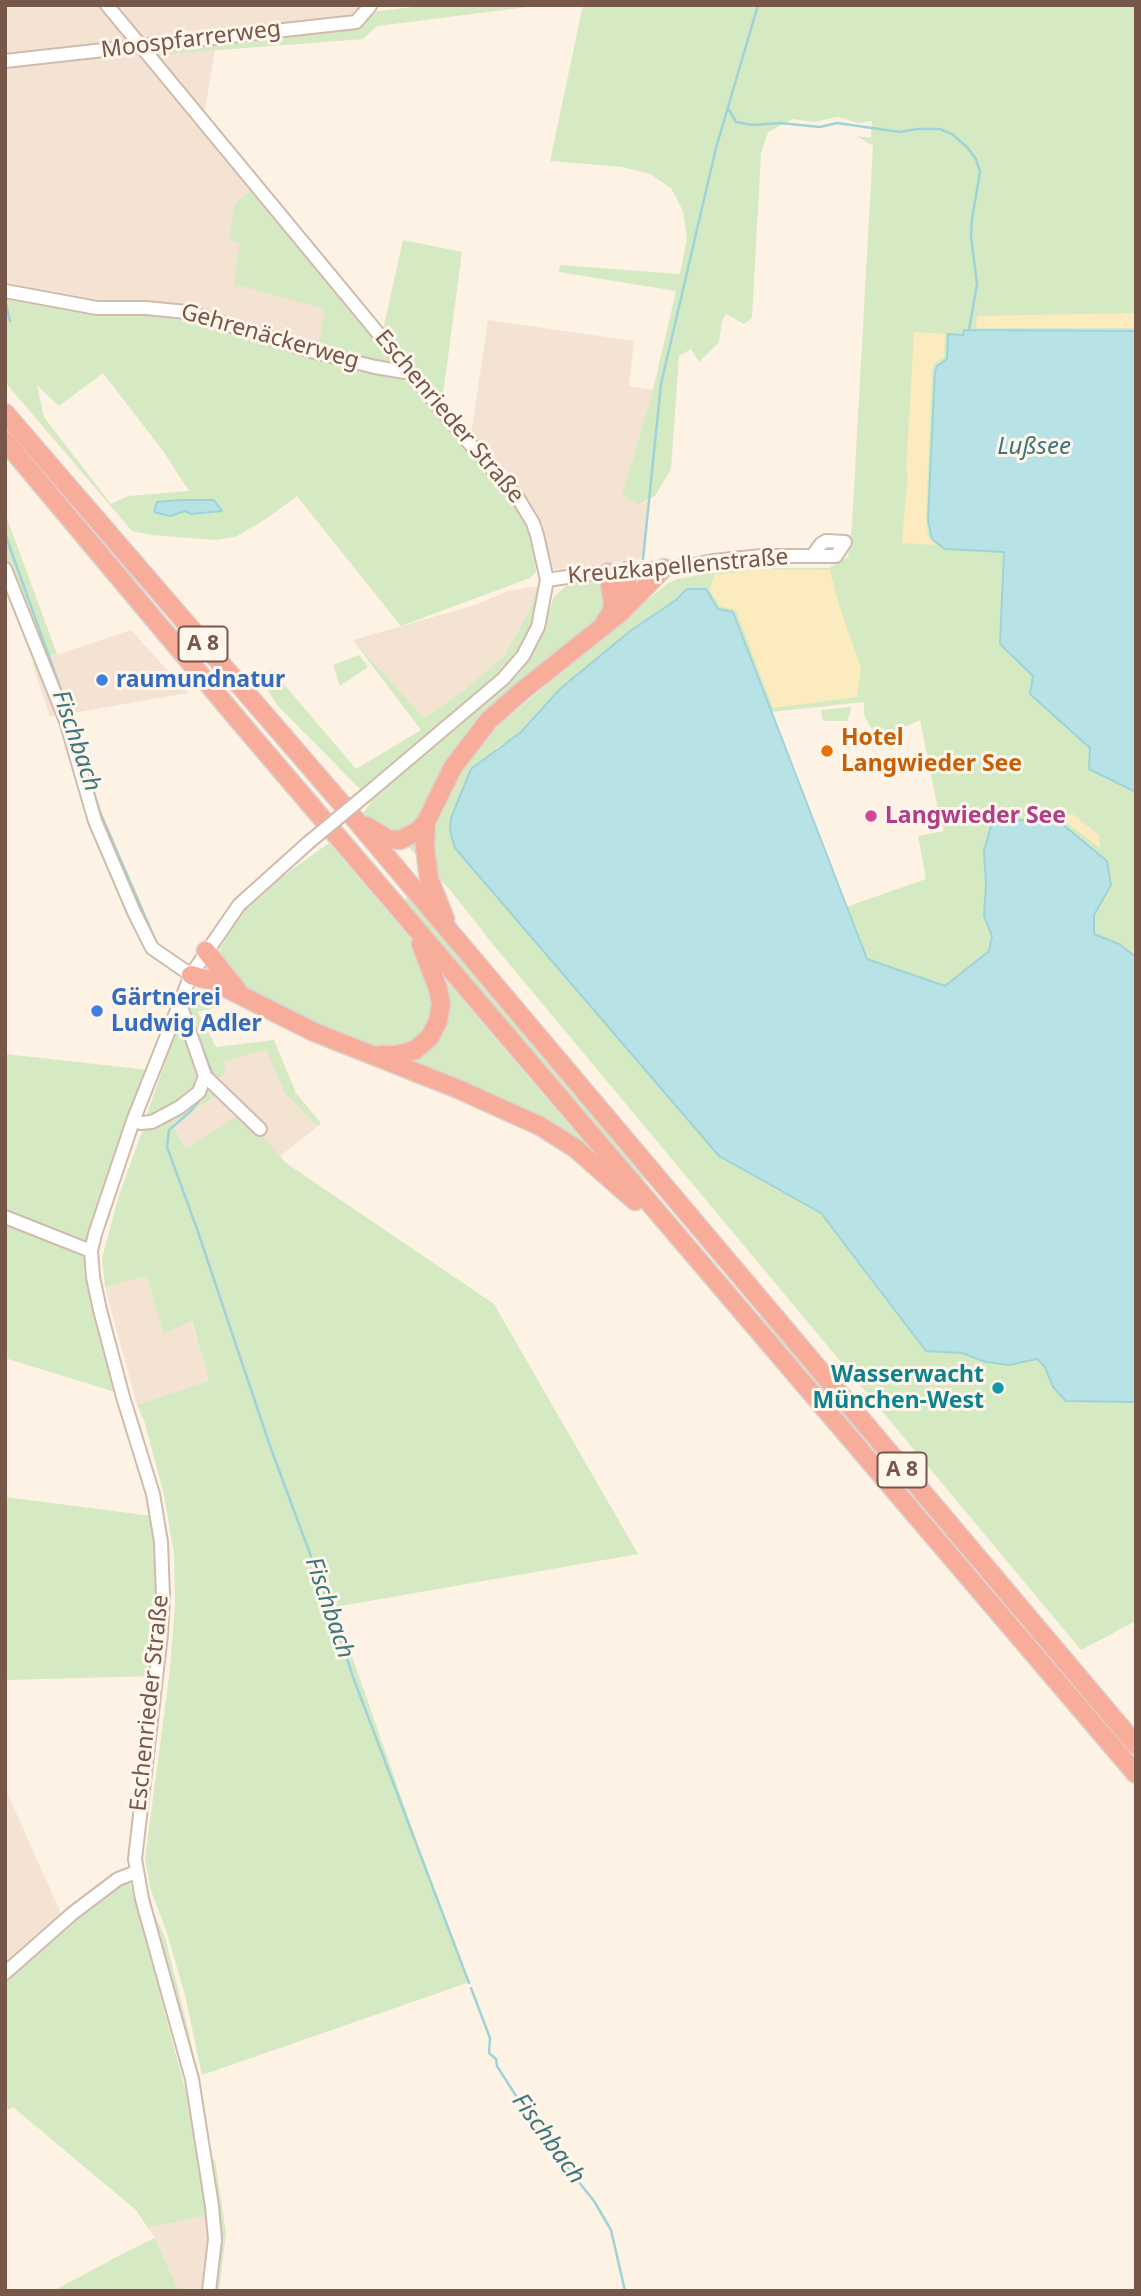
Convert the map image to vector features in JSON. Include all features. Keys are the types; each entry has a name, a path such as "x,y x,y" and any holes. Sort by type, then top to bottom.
{"highway":[{"name":"A 8","path":"5,413 354,818 1136,1745"},
{"name":"A 8","path":"5,441 700,1264 1136,1774"},
{"path":"354,818 388,839 400,840 418,831 426,822 453,766 489,720 621,612 664,568"},
{"path":"621,612 628,571"},
{"path":"603,625 611,613 613,603 608,572"},
{"path":"426,822 425,847 429,879 452,936"},
{"path":"369,1054 398,1055 415,1049 430,1037 438,1021 439,989 415,928"},
{"path":"206,951 243,996"},
{"path":"191,975 212,981 314,1031 540,1126 575,1148 637,1203 682,1253 700,1264"}],"street":[{"name":"Eschenrieder Straße","path":"107,5 526,509 542,550 547,580 538,626 523,656 503,679 308,843 239,905 206,951 179,1001 159,1060 133,1121 95,1234 92,1251 93,1277 100,1310 122,1397 149,1480 161,1542 161,1634 136,1839 136,1872 192,2079 215,2239 209,2291"},
{"name":"Moospfarrerweg","path":"5,61 356,22 370,6"},
{"name":"Gehrenäckerweg","path":"5,290 97,308 146,308 187,312 315,352 405,372 409,370"},
{"name":"Kreuzkapellenstraße","path":"547,580 762,556 809,556"},
{"path":"5,569 66,721 95,821 134,912 152,948 191,975"},
{"path":"179,1001 205,1076 261,1129"},
{"path":"133,1121 152,1122 180,1107 199,1092 205,1076"},
{"path":"5,1217 92,1251"},
{"path":"5,1973 73,1913 118,1880 136,1872"}],"shaded area":[{"path":"5,5 361,5 361,10 376,26 363,39 215,50 201,120 252,181 251,190 236,203 240,242 326,309 319,341 323,342 320,355 5,294"},
{"path":"488,320 634,341 629,386 653,390 622,495 638,505 649,501 643,559 549,570 537,513 510,474 467,433 472,428"},
{"path":"537,586 530,609 505,655 464,690 424,718 353,640 475,605 508,591"},
{"path":"131,630 188,693 50,717 32,663"},
{"path":"266,1050 285,1094 318,1126 279,1157 242,1114 186,1149 172,1124 223,1092 215,1080 222,1062"},
{"path":"147,1276 163,1332 191,1320 209,1381 137,1405 105,1287"},
{"path":"5,1788 63,1918 5,1969"},
{"path":"207,2215 210,2239 203,2291 179,2291 148,2228"}],"green space":[{"path":"432,5 544,5 377,26 363,39 166,54 157,59 151,51 357,27 378,11"},
{"path":"583,5 1136,5 1136,331 964,330 964,335 947,360 935,372 928,520 930,530 945,548 1005,552 1000,644 1033,676 1030,694 1090,748 1089,769 1136,792 1136,957 1119,944 1094,934 1094,915 1111,885 984,851 984,916 992,936 989,950 945,986 866,959 846,907 926,879 918,836 944,831 920,720 877,739 864,715 864,702 771,712 733,612 718,609 687,589 676,600 630,631 560,689 521,732 496,748 455,848 719,1156 821,1213 926,1351 962,1353 986,1362 1014,1363 1037,1359 1045,1367 1053,1387 1066,1401 1136,1402 1136,1621 1081,1650 451,891 395,833 374,825 363,813 384,785 509,679 543,628 554,597 568,584 584,580 598,583 602,588 608,612 538,674 469,757 499,725 623,621 641,597 646,601 677,579 765,568 829,568 848,557 873,146 857,136 871,138 872,121 858,123 838,117 814,122 793,119 768,132 761,153 752,318 744,324 726,314 722,321 719,342 699,362 691,349 679,356 671,469 655,496 638,505 622,495 653,390 676,291 559,272 560,265 680,274 687,238 683,211 671,188 650,174 622,167 550,161"},
{"path":"251,190 399,366 321,351 323,343 319,341 325,309 234,284 240,243 230,240 233,214 236,203"},
{"path":"403,240 462,252 442,402 383,330"},
{"path":"5,294 172,312 408,378 514,501 532,537 536,572 530,578 401,626 297,496 235,537 215,540 132,531 5,382","holes":["103,373 163,451 189,491 128,496 111,504 44,417 37,385 59,406","180,500 213,500 221,511 191,514 185,511"]},
{"path":"5,513 57,654 45,658 5,556"},
{"path":"537,586 541,592 531,632 518,656 501,676 361,790 278,706 256,673 272,670 356,769 421,730 353,640 424,718 464,690 505,655 530,609"},
{"path":"359,655 368,667 340,686 333,665"},
{"path":"851,707 847,721 823,721 821,710"},
{"path":"329,843 604,1166 553,1129 271,1009 250,993 223,964 220,949 240,913 261,892"},
{"path":"411,894 649,1176 640,1182 402,902"},
{"path":"192,1002 224,1005 198,1012 216,1047 274,1040 296,1093 321,1123 318,1126 285,1094 266,1050 223,1062 226,1073 215,1080 224,1091 172,1124 186,1149 242,1113 286,1163 494,1304 638,1554 335,1607 438,1903 470,1982 202,2075 185,1995 166,1930 150,1888 145,1858 169,1677 175,1605 174,1554 164,1495 144,1420 137,1405 209,1381 192,1321 163,1333 147,1276 105,1287 102,1258 119,1195 142,1132 180,1108 208,1074 186,1013"},
{"path":"180,1019 202,1077 192,1093 146,1117"},
{"path":"5,1054 148,1070 113,1159 84,1252 85,1270 115,1392 5,1358"},
{"path":"762,1314 1136,1754 1136,1762 757,1319"},
{"path":"5,1497 152,1516 159,1573 153,1676 5,1680"},
{"path":"129,1879 191,2111 207,2215 148,2228 136,2210 13,2107 5,2112 5,1977 74,1915"},
{"path":"149,1904 165,1937 195,2067"},
{"path":"210,2156 215,2161 226,2233 219,2291 212,2291"},
{"path":"155,2238 179,2291 53,2291 126,2252"}],"sand":[{"path":"1136,313 1136,328 976,328 977,316"},
{"path":"914,332 945,334 944,357 935,363 932,370 926,519 928,536 935,545 902,543"},
{"path":"761,569 830,570 861,669 857,697 773,708 736,610 720,606 710,590 714,575"},
{"path":"1071,813 1099,835 1100,848 1062,819"}],"water":[{"name":"Lußsee","path":"964,330 1136,331 1136,792 1089,769 1090,748 1030,694 1033,676 1000,644 1004,552 945,549 932,539 928,520 935,372 937,366 947,359 948,334 963,335"},
{"path":"214,500 222,511 191,514 185,511 170,516 154,512 157,502"},
{"name":"Langwieder See","path":"687,589 706,589 718,609 733,612 867,959 945,986 989,951 992,936 984,916 984,851 991,826 1009,819 1061,823 1107,861 1111,885 1094,915 1094,934 1119,944 1136,957 1136,1402 1066,1401 1053,1387 1045,1367 1037,1359 1009,1365 986,1362 962,1353 926,1351 821,1213 719,1156 455,848 450,831 451,818 471,769 521,732 560,689 630,631 676,600"}],"waterway":[{"path":"643,559 661,384 716,148 758,5"},
{"path":"729,110 736,122 752,125 780,123 820,127 837,123 900,132 940,129 952,134 967,147 976,159 980,172 971,236 977,284 969,330"},
{"path":"5,300 10,321"},
{"name":"Fischbach","path":"5,534 69,712"},
{"name":"Fischbach","path":"80,749 100,812 157,944"},
{"path":"193,1023 213,1076"},
{"name":"Fischbach","path":"200,1099 191,1111 169,1130 167,1147 353,1677 469,1983"},
{"name":"Fischbach","path":"471,1988 490,2038 489,2053 496,2059 497,2066 539,2132 594,2201 611,2230 625,2291"}],"place":[{"name":"raumundnatur","path":"102,680"},
{"name":"Hotel Langwieder See","path":"827,751"},
{"name":"Langwieder See","path":"871,816"},
{"name":"Gärtnerei Ludwig Adler","path":"97,1011"},
{"name":"Wasserwacht München-West","path":"998,1388"}]}
